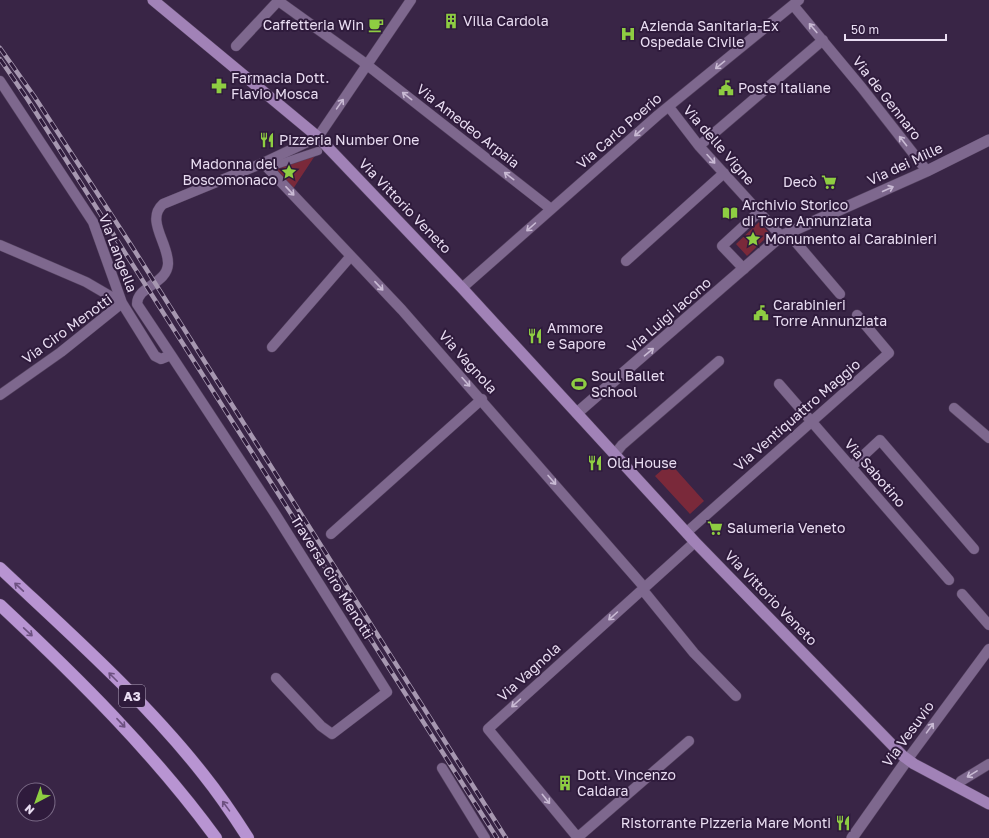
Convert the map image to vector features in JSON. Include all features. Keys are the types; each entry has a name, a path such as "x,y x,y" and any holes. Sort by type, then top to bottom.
{"highway":[{"name":"A3","path":"0,568 86,650 170,736 203,773 248,838"},
{"name":"A3","path":"0,605 110,712 177,786 216,838"}],"main road":[{"name":"Via Vittorio Veneto","path":"153,0 318,137 462,288 695,542 907,760 989,804"}],"street":[{"path":"236,46 278,0"},
{"name":"Via Amedeo Arpaia","path":"278,0 367,65 551,209"},
{"path":"268,164 318,137 411,0"},
{"name":"Via de Gennaro","path":"796,2 823,40 927,171"},
{"name":"Via Carlo Poerio","path":"462,288 669,107 796,2"},
{"path":"699,146 823,40"},
{"name":"Via Langella","path":"0,80 93,222 122,303"},
{"name":"Via delle Vigne","path":"669,107 699,146 759,212 785,234 840,294"},
{"name":"Via dei Mille","path":"744,269 785,234 927,171 989,140"},
{"path":"171,355 136,304 140,295 163,277 167,269 168,259 155,217 158,209 166,202 268,164 318,151"},
{"name":"Via Vagnola","path":"268,164 482,399 643,588 694,653 736,696"},
{"path":"626,261 724,173"},
{"path":"744,269 722,246 759,212"},
{"name":"Via Langella","path":"0,245 86,282 122,303"},
{"path":"272,347 351,256"},
{"name":"Via Luigi Iacono","path":"577,413 744,269"},
{"name":"Via Ciro Menotti","path":"0,395 60,352 122,303 154,356 161,360 171,355"},
{"name":"Via Ventiquattro Maggio","path":"687,532 889,353 857,315"},
{"name":"Traversa Ciro Menotti","path":"171,355 274,512 387,692 332,734 320,726 276,678"},
{"path":"615,454 622,445 719,361"},
{"name":"Via Sabotino","path":"779,384 949,580"},
{"path":"331,534 482,399"},
{"path":"954,408 989,438"},
{"path":"851,467 880,440 974,549"},
{"path":"643,588 695,542"},
{"name":"Via Vagnola","path":"578,838 488,729 643,588"},
{"path":"962,594 989,625"},
{"name":"Via Vesuvio","path":"852,838 907,760 989,649"},
{"path":"578,838 689,741"},
{"path":"957,787 961,781 989,764"},
{"path":"442,768 485,838"}],"shaded area":[{"path":"314,148 318,151 293,189 273,166 273,163"},
{"path":"759,222 770,234 747,256 736,244"},
{"path":"670,463 704,501 690,514 655,476"}],"railway":[{"path":"0,48 34,96 131,245 506,838"},
{"path":"0,59 28,100 497,838"}],"place":[{"name":"Villa Cardola","path":"451,21"},
{"name":"Caffetteria Win","path":"376,25"},
{"name":"Azienda Sanitaria-Ex Ospedale Civile","path":"628,34"},
{"name":"Farmacia Dott. Flavio Mosca","path":"219,86"},
{"name":"Poste Italiane","path":"726,88"},
{"name":"Pizzeria Number One","path":"267,140"},
{"name":"Madonna del Boscomonaco","path":"289,172"},
{"name":"Decò","path":"829,182"},
{"name":"Archivio Storico di Torre Annunziata","path":"730,213"},
{"name":"Monumento ai Carabinieri","path":"753,239"},
{"name":"Carabinieri Torre Annunziata","path":"761,313"},
{"name":"Ammore e Sapore","path":"535,336"},
{"name":"Soul Ballet School","path":"579,384"},
{"name":"Old House","path":"595,463"},
{"name":"Salumeria Veneto","path":"715,528"},
{"name":"Dott. Vincenzo Caldara","path":"565,783"},
{"name":"Ristorrante Pizzeria Mare Monti","path":"843,823"}]}
